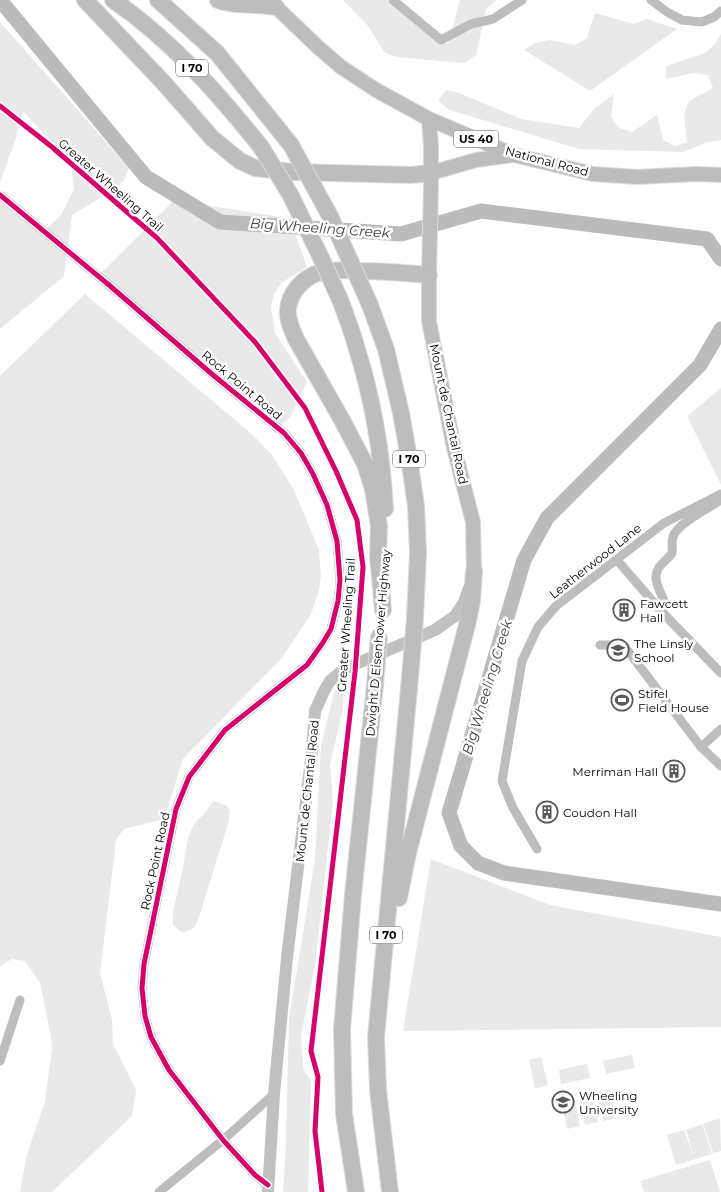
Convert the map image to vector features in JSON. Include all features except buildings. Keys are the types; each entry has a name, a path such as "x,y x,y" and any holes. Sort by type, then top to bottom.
{"highway":[{"path":"85,0 212,138 240,161 255,168 292,172 411,175 431,179"},
{"name":"Dwight D Eisenhower Highway","path":"113,0 153,31 229,107 261,147 290,194 323,262 356,344 377,431 383,473 387,534 386,583 353,895 342,1030 344,1114 356,1192"},
{"name":"I 70","path":"158,0 216,53 290,145 330,216 370,304 386,349 401,413 416,506 418,553 410,678 376,1037 378,1090 390,1192"},
{"path":"218,0 238,5 274,4"},
{"path":"382,610 378,556 379,526 373,489 364,464 342,420 291,329 288,311 289,304 298,286 308,278 319,273 344,270 394,272 429,268"},
{"path":"381,986 408,852 468,622 474,572"},
{"path":"383,1138 400,1192"}],"main road":[{"name":"National Road","path":"274,4 341,67 384,95 429,118 514,155 593,174 637,177 697,174 721,175"},
{"name":"Mount de Chantal Road","path":"429,118 431,179 429,321 454,448 472,522 474,572"},
{"path":"431,179 476,160 514,155"}],"street":[{"path":"395,1 441,40 471,24 493,19 522,0"},
{"path":"652,0 667,12 682,20 702,22 714,17 721,11"},
{"name":"Rock Point Road","path":"0,195 284,433 301,453 313,474 327,505 337,541 340,580 338,601 331,629 322,644 307,665 225,730 189,777 176,809 144,964 142,988 145,1016 151,1037 169,1070 223,1140 268,1188"},
{"name":"Leatherwood Lane","path":"537,849 513,808 502,781 522,661 538,627 556,606 664,523 721,494"},
{"path":"661,611 664,601 658,590 656,579 660,566 672,553 673,536 678,528 721,500"},
{"path":"617,560 661,611 721,673"},
{"name":"Mount de Chantal Road","path":"268,1188 274,1094 287,958 316,711 330,681 344,669 435,630 455,616 464,602 474,572"},
{"path":"600,645 624,647 701,747 721,766"},
{"path":"701,747 721,729"},
{"path":"0,1061 20,1000"},
{"path":"159,1192 223,1140 274,1094"}],"shaded area":[{"path":"343,0 387,0 448,44 460,0 496,0 486,9 476,55 465,63 396,57 384,52 369,27"},
{"path":"595,13 634,24 647,19 677,29 590,91 524,50 535,43 549,40 575,45 587,38"},
{"path":"0,22 129,168 124,180 115,189 72,215 64,276 0,329 0,197 43,232 61,215 74,189 71,163 23,111 15,141 0,182"},
{"path":"721,34 721,140 708,142 683,152 579,149 450,110 438,101 446,90 459,93 521,119 579,128 595,108 614,94 611,117 619,128 632,132 657,115 663,140 675,146 687,142 684,114 689,101 713,88 708,75 694,73 666,79 666,66 705,53 715,44"},
{"path":"174,200 280,217 296,236 307,267 281,283 274,294 271,307 275,333 307,382 290,417 281,426 100,274"},
{"path":"85,294 253,435 272,455 294,490 319,550 321,576 319,590 311,614 281,659 183,759 164,819 124,829 116,840 100,973 112,1020 113,1044 136,1090 132,1116 52,1192 20,1192 27,1154 45,1102 52,1049 40,983 25,961 12,959 0,966 0,376"},
{"path":"721,388 721,485 687,416"},
{"path":"344,676 343,709 330,765 333,802 315,965 301,1035 303,1068 311,1082 308,1192 283,1192 289,1018 315,860 321,746 338,677"},
{"path":"214,801 227,806 230,811 228,824 199,917 194,928 182,933 173,925 173,912 188,837 194,824"},
{"path":"431,859 550,905 721,937 721,1027 403,1031"},
{"path":"632,1055 635,1068 606,1074 603,1061"},
{"path":"541,1057 548,1085 535,1089 529,1060"},
{"path":"587,1064 590,1078 561,1084 559,1070"},
{"path":"610,1090 616,1118 603,1121 596,1092"},
{"path":"592,1093 598,1122 585,1125 579,1096"},
{"path":"574,1097 580,1126 567,1129 561,1099"},
{"path":"720,1118 721,1151 713,1153 703,1124"},
{"path":"702,1124 712,1154 676,1165 667,1135 684,1130 694,1157 686,1130"},
{"path":"710,1160 720,1192 644,1192 640,1181"}],"waterway":[{"name":"Big Wheeling Creek","path":"0,0 146,177 220,222 401,234 481,211 707,239 721,259"},
{"name":"Big Wheeling Creek","path":"721,329 700,365 547,518 524,560 449,813 461,846 478,863 504,873 721,904"}],"cycle path":[{"name":"Greater Wheeling Trail","path":"0,106 52,147 157,238 255,342 305,408 336,471 357,520 363,567 355,672 311,1051 318,1077 315,1131 322,1192"},
{"name":"Greater Wheeling Trail","path":"0,195 284,433 301,453 313,474 327,505 337,541 340,580 338,601 331,629 322,644 307,665 225,730 189,777 176,809 144,964 142,988 145,1016 151,1037 169,1070 223,1140 255,1175 268,1185"}],"place":[{"name":"Fawcett Hall","path":"624,610"},
{"name":"The Linsly School","path":"618,650"},
{"name":"Stifel Field House","path":"622,700"},
{"name":"Merriman Hall","path":"674,771"},
{"name":"Coudon Hall","path":"547,812"},
{"name":"Wheeling University","path":"563,1102"}]}
